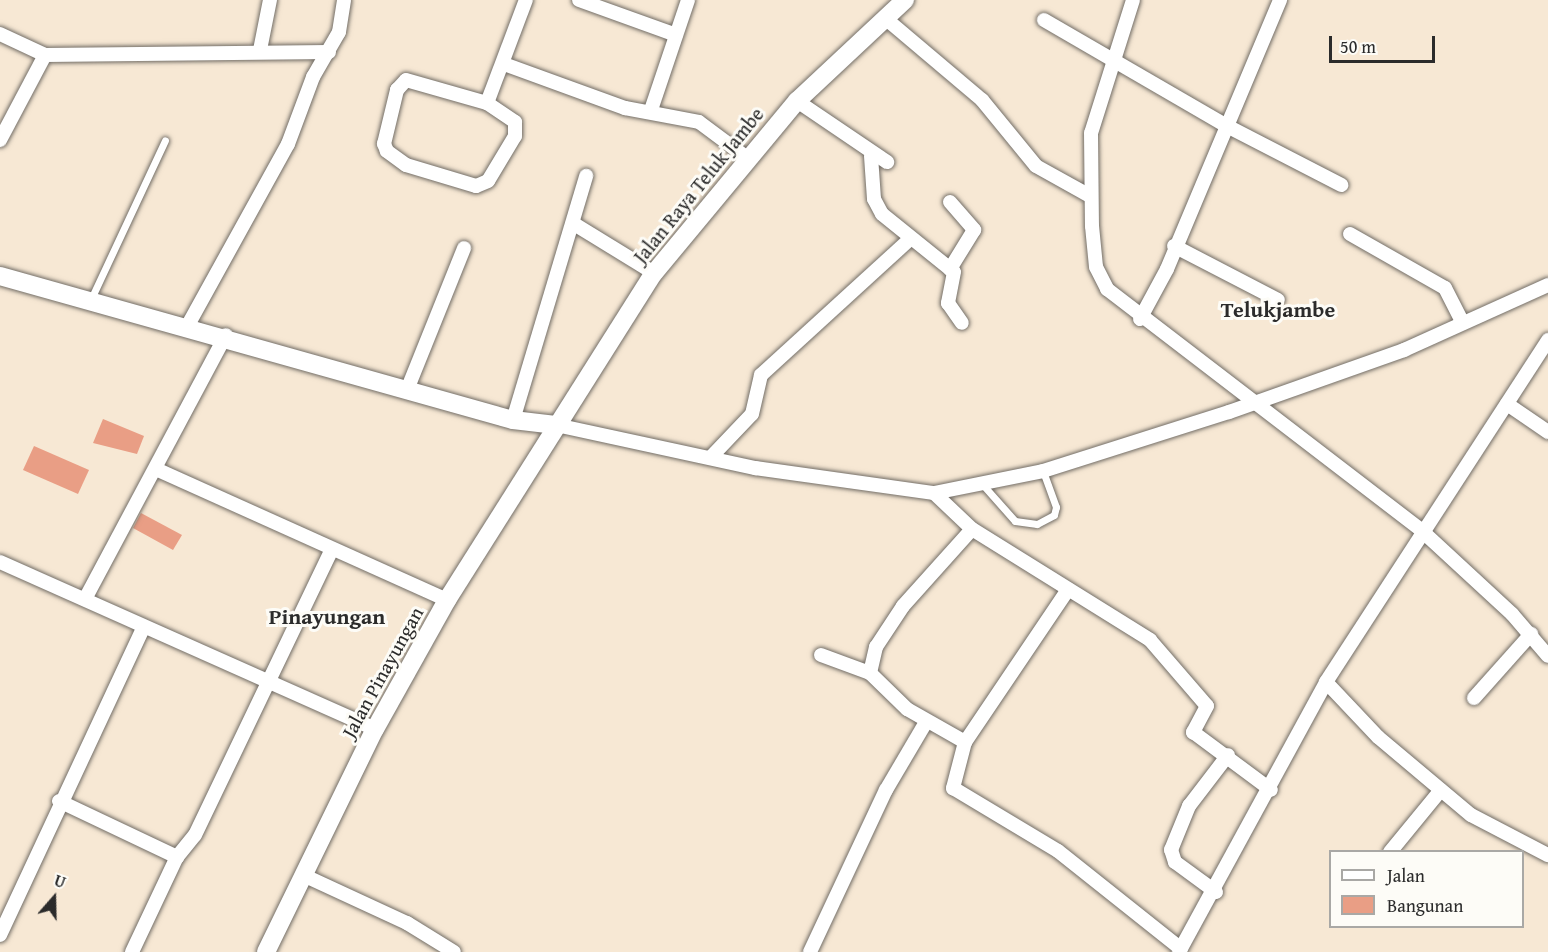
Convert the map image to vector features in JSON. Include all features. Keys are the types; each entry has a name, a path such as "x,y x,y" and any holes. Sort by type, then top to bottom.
{"main road":[{"name":"Jalan Raya Teluk Jambe","path":"556,425 654,273 746,157 796,101 905,0"},
{"path":"0,276 225,335 513,420 556,425"},
{"name":"Jalan Pinayungan","path":"266,952 375,729 447,600 556,425"}],"street":[{"path":"260,51 270,0"},
{"path":"188,325 262,198 329,52 344,0"},
{"path":"487,102 504,63 526,0"},
{"path":"579,0 676,35"},
{"path":"651,110 688,0"},
{"path":"1133,0 1112,60 1091,133 1090,196 1096,267 1107,289 1140,319 1256,402 1421,530 1531,634 1548,656"},
{"path":"1140,319 1280,0"},
{"path":"885,18 982,100 1036,166 1090,196"},
{"path":"1044,20 1224,125 1341,185"},
{"path":"0,34 45,55 329,52"},
{"path":"0,140 45,55"},
{"path":"504,63 625,108 651,110 699,122 746,157"},
{"path":"406,80 487,102 510,117 517,130 482,186 406,165 387,151 384,144 397,90 406,80"},
{"path":"796,101 871,156 887,162"},
{"path":"871,156 874,199 910,239 950,269 954,275 948,303 962,323"},
{"path":"513,420 574,224 586,176"},
{"path":"950,202 974,230 950,269"},
{"path":"574,224 654,273"},
{"path":"1350,234 1445,288 1463,323"},
{"path":"711,457 752,414 761,375 910,239"},
{"path":"1174,246 1278,300"},
{"path":"407,390 464,248"},
{"path":"556,425 818,479 934,493 983,485 1043,471 1256,402 1373,362 1548,285"},
{"path":"85,599 158,470 225,335"},
{"path":"1067,591 965,742 955,793 1058,851 1180,951 1216,892 1326,682 1421,530 1507,404 1544,356 1548,340"},
{"path":"1507,404 1548,432"},
{"path":"158,470 447,600"},
{"path":"934,493 972,530 1067,591 1150,640 1207,705 1193,732 1228,755 1271,790"},
{"path":"870,673 876,647 903,606 972,530"},
{"path":"132,952 177,857 195,835 266,681 332,549"},
{"path":"0,562 85,599 143,629 375,729"},
{"path":"0,935 6,905 143,629"},
{"path":"1474,698 1531,634"},
{"path":"821,656 870,673 926,722 965,742"},
{"path":"1326,682 1378,737 1510,846 1548,855"},
{"path":"810,952 865,832 926,722"},
{"path":"1216,892 1175,862 1171,850 1189,806 1228,755"},
{"path":"1392,850 1441,789"},
{"path":"58,801 177,857"},
{"path":"303,875 407,923 454,952"}],"lane":[{"path":"91,299 165,140"},
{"path":"983,485 1015,520 1037,524 1054,515 1056,507 1043,471"}],"building":[{"path":"103,419 144,436 137,454 93,443"},
{"path":"34,446 89,470 78,494 23,470"},
{"path":"141,513 182,535 173,550 133,528"}],"district":[{"name":"Telukjambe","path":"1278,310"},
{"name":"Pinayungan","path":"327,617"}]}
